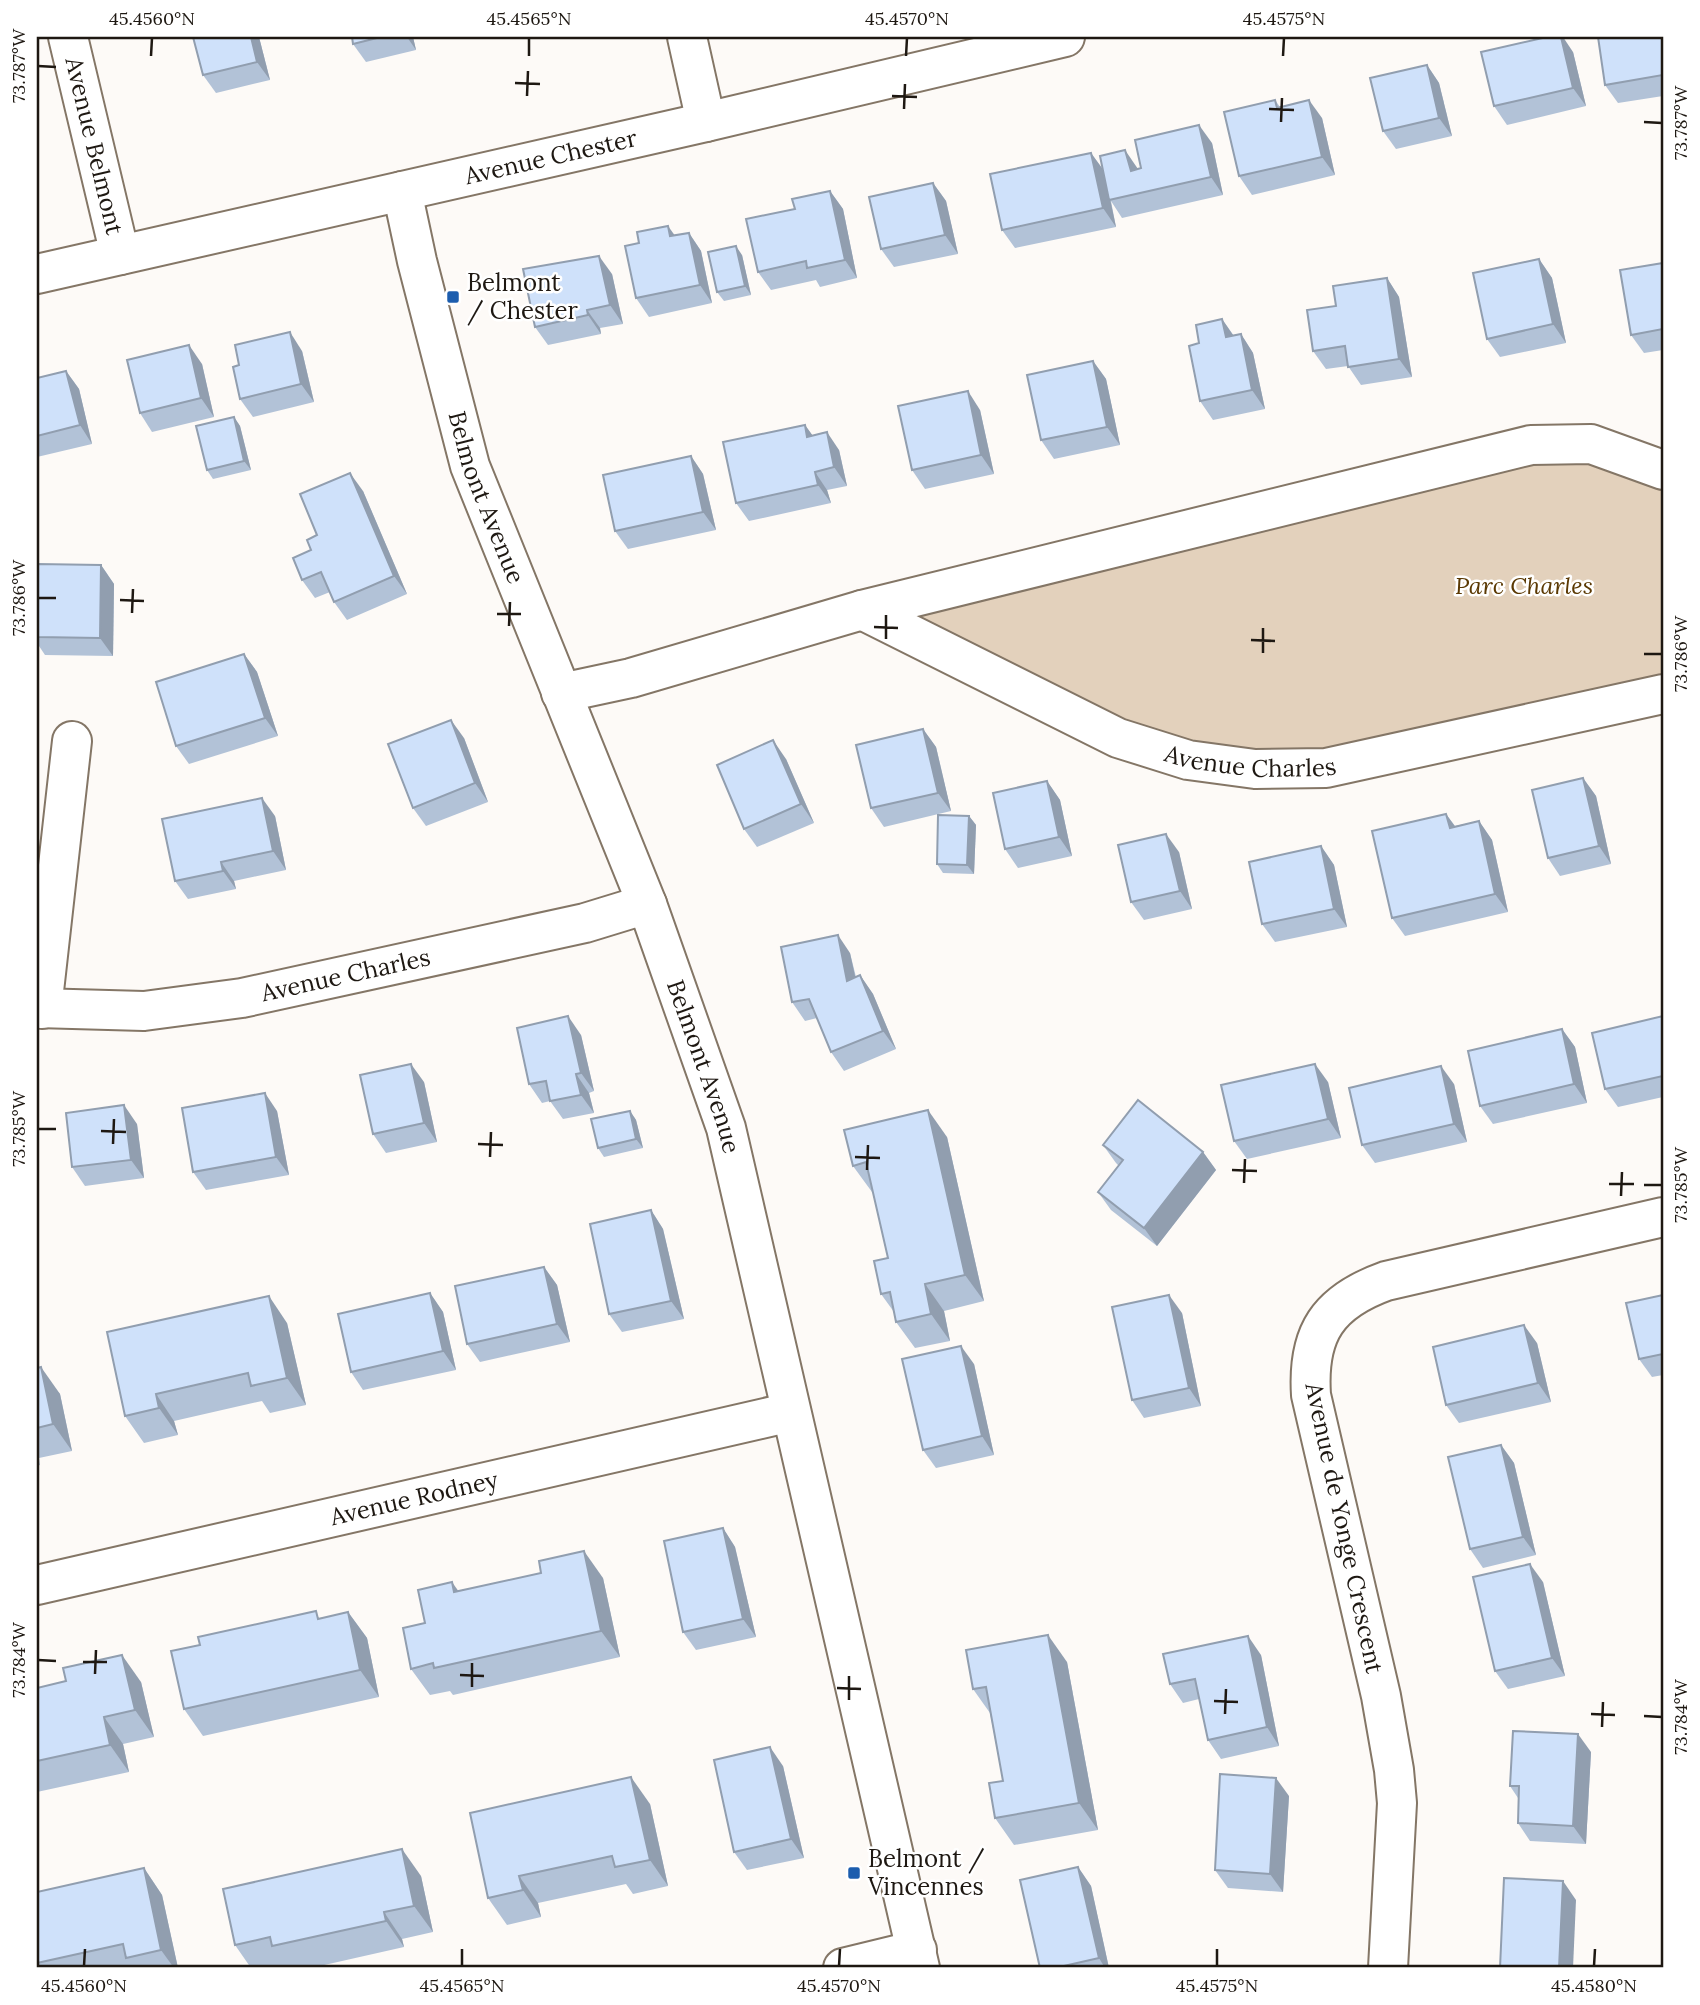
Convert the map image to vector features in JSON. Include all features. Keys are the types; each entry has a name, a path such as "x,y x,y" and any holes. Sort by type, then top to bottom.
{"street":[{"name":"Avenue Belmont","path":"68,37 120,255"},
{"path":"687,37 706,122"},
{"name":"Avenue Chester","path":"37,274 706,122 1065,37"},
{"name":"Belmont Avenue","path":"402,191 416,261 470,466 647,904 726,1128 919,1959"},
{"path":"561,693 631,678 862,610 1531,445 1591,444 1663,470"},
{"name":"Avenue Charles","path":"862,610 1118,738 1188,760 1255,769 1326,768 1663,694"},
{"path":"39,1008 72,741"},
{"name":"Avenue Charles","path":"39,1008 144,1011 242,998 585,923 647,904"},
{"name":"Avenue de Yonge Crescent","path":"1388,1968 1397,1803 1394,1770 1381,1696 1311,1395 1309,1370 1312,1350 1331,1315 1346,1300 1362,1290 1386,1281 1663,1217"},
{"name":"Avenue Rodney","path":"37,1586 792,1412"},
{"path":"843,1968 919,1959"}],"green space":[{"name":"Parc Charles","path":"1531,445 1663,470 1663,694 1326,768 1188,760 862,610"}],"building":[{"path":"193,37 251,37 257,62 203,75"},
{"path":"352,37 381,37 353,44"},
{"path":"1547,37 1561,37 1573,88 1494,106 1481,52"},
{"path":"1598,37 1663,37 1663,75 1605,85"},
{"path":"1427,65 1439,118 1383,131 1370,78"},
{"path":"1275,100 1277,108 1309,100 1322,157 1239,176 1224,112"},
{"path":"1199,125 1211,177 1109,200 1100,156 1125,150 1131,171 1141,168 1135,140"},
{"path":"1091,153 1103,208 1002,230 990,174"},
{"path":"933,183 945,235 881,249 869,197"},
{"path":"830,191 845,260 807,268 806,261 758,272 746,219 795,209 792,199"},
{"path":"668,226 670,236 689,233 700,285 636,298 625,246 639,243 637,232"},
{"path":"736,246 745,286 717,292 708,252"},
{"path":"599,256 610,305 587,310 588,315 535,327 523,269"},
{"path":"1539,259 1553,324 1487,339 1473,273"},
{"path":"1663,263 1663,329 1631,335 1620,270"},
{"path":"1387,278 1399,359 1348,367 1345,346 1313,351 1307,310 1336,306 1333,286"},
{"path":"1222,319 1226,337 1241,334 1252,390 1200,401 1189,346 1199,343 1196,325"},
{"path":"290,332 301,384 240,399 233,367 239,365 235,345"},
{"path":"189,345 201,398 140,413 127,360"},
{"path":"1093,361 1107,427 1041,440 1027,375"},
{"path":"66,371 80,425 37,436 37,378"},
{"path":"968,391 981,455 912,470 898,406"},
{"path":"234,417 244,461 207,470 196,426"},
{"path":"805,425 807,437 827,432 834,467 815,472 818,485 736,503 723,442"},
{"path":"691,456 703,512 615,531 603,475"},
{"path":"350,473 394,576 334,602 321,572 302,580 293,558 311,550 307,540 317,535 300,494"},
{"path":"37,564 101,565 100,638 37,637"},
{"path":"244,654 265,718 176,746 156,682"},
{"path":"451,720 475,783 413,808 388,744"},
{"path":"923,729 938,793 871,808 856,745"},
{"path":"773,740 801,804 744,829 717,765"},
{"path":"1583,778 1599,846 1548,858 1532,790"},
{"path":"1047,781 1059,837 1005,849 993,793"},
{"path":"262,798 273,851 221,862 223,871 175,881 162,819"},
{"path":"1446,814 1450,828 1479,821 1495,894 1392,918 1372,831"},
{"path":"938,815 969,816 967,865 937,864"},
{"path":"1166,834 1180,891 1131,902 1118,845"},
{"path":"1321,846 1334,909 1262,924 1249,862"},
{"path":"838,935 847,981 860,975 883,1031 831,1052 809,999 792,1002 781,947"},
{"path":"568,1016 581,1073 576,1074 581,1095 550,1101 546,1081 529,1084 517,1028"},
{"path":"1663,1016 1663,1076 1605,1089 1592,1033"},
{"path":"1562,1029 1574,1084 1480,1106 1468,1051"},
{"path":"411,1064 424,1123 373,1134 360,1075"},
{"path":"1315,1064 1328,1119 1234,1141 1221,1085"},
{"path":"1441,1066 1454,1124 1362,1145 1349,1088"},
{"path":"265,1093 276,1157 193,1172 182,1108"},
{"path":"1138,1100 1203,1152 1144,1228 1098,1192 1123,1160 1103,1145"},
{"path":"124,1105 131,1160 72,1167 66,1113"},
{"path":"928,1110 965,1275 925,1284 931,1314 896,1322 890,1292 881,1294 874,1261 888,1258 866,1162 853,1166 844,1130"},
{"path":"630,1111 636,1139 598,1148 591,1119"},
{"path":"651,1210 671,1301 609,1314 590,1224"},
{"path":"544,1267 557,1324 467,1344 455,1286"},
{"path":"430,1293 443,1351 351,1372 338,1314"},
{"path":"1169,1295 1189,1388 1132,1400 1112,1307"},
{"path":"1663,1295 1663,1354 1639,1359 1626,1303"},
{"path":"269,1296 287,1378 251,1386 248,1373 156,1394 159,1408 125,1416 107,1332"},
{"path":"1524,1325 1538,1383 1446,1405 1433,1347"},
{"path":"961,1346 982,1436 923,1450 902,1359"},
{"path":"41,1367 53,1424 37,1428 37,1368"},
{"path":"1501,1445 1523,1537 1470,1549 1448,1457"},
{"path":"723,1528 743,1619 683,1632 664,1541"},
{"path":"584,1551 601,1631 434,1668 433,1663 411,1669 403,1628 425,1623 418,1590 452,1582 454,1592 541,1573 539,1561"},
{"path":"1530,1564 1552,1658 1495,1671 1473,1577"},
{"path":"316,1611 318,1619 348,1612 360,1670 184,1709 171,1651 200,1645 198,1637"},
{"path":"1048,1635 1079,1803 995,1818 989,1783 1003,1781 986,1687 973,1689 966,1650"},
{"path":"1248,1636 1267,1727 1208,1740 1195,1679 1170,1684 1163,1654"},
{"path":"122,1655 135,1710 104,1717 110,1745 37,1761 37,1688 66,1681 63,1668"},
{"path":"1513,1731 1578,1734 1573,1826 1518,1823 1519,1786 1510,1786"},
{"path":"770,1747 791,1839 734,1852 714,1760"},
{"path":"1220,1774 1276,1778 1270,1874 1215,1870"},
{"path":"631,1777 650,1860 615,1867 612,1856 519,1876 523,1890 488,1898 470,1813"},
{"path":"402,1849 414,1906 384,1912 386,1921 272,1946 270,1937 235,1945 223,1889"},
{"path":"1078,1867 1099,1958 1055,1968 1040,1968 1020,1880"},
{"path":"144,1868 161,1950 126,1958 123,1944 37,1963 37,1892"},
{"path":"1504,1878 1563,1881 1559,1968 1500,1968"}],"place":[{"name":"Belmont / Chester","path":"453,297"},
{"name":"Belmont / Vincennes","path":"854,1873"}]}
